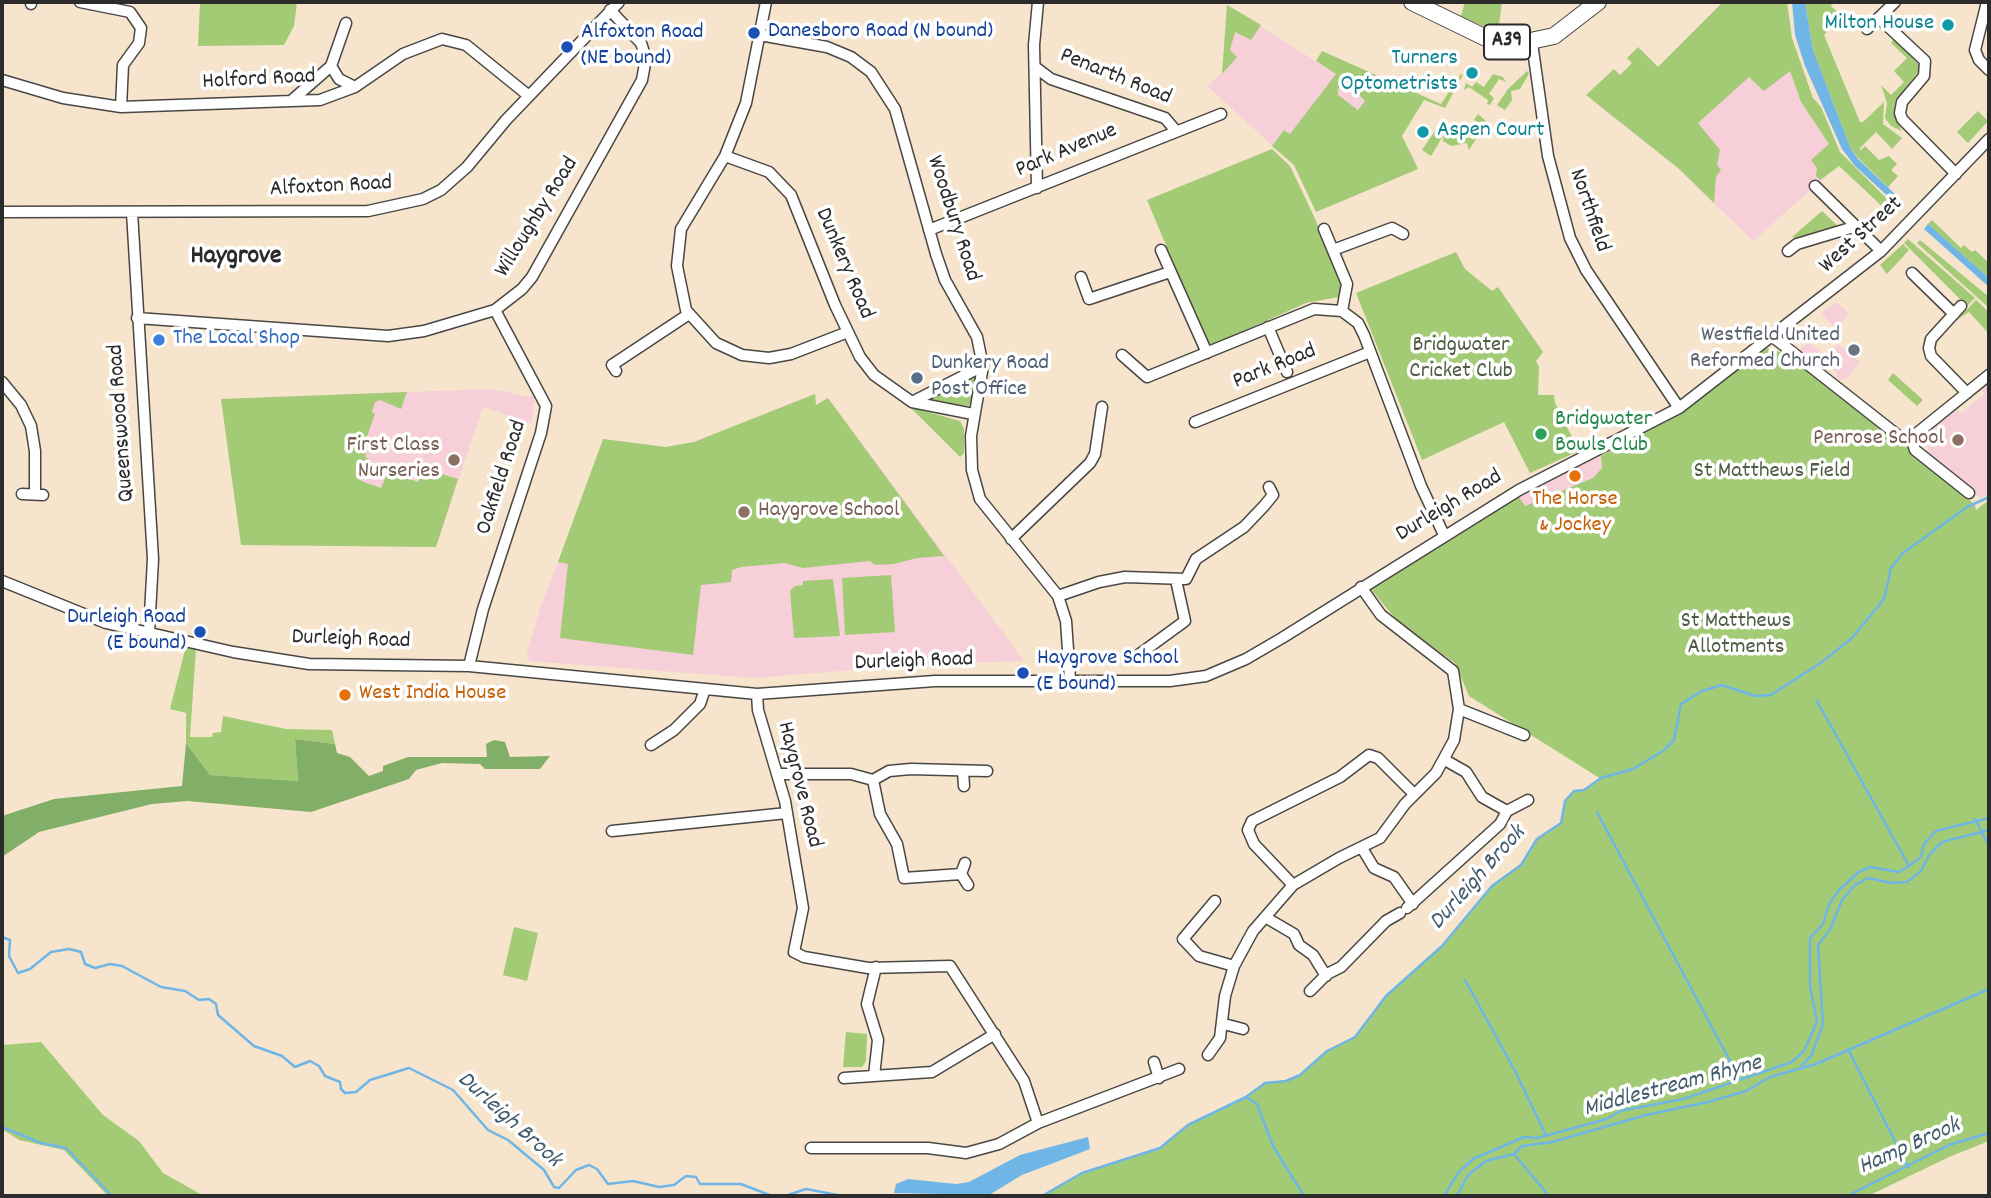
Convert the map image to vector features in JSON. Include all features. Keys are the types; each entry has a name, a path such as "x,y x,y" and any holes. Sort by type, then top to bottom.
{"main road":[{"name":"A39","path":"1412,2 1488,39 1532,43 1561,32 1598,2"}],"street":[{"path":"80,2 130,12 141,28 139,43 123,65 121,107"},
{"path":"766,2 746,103 725,156 681,229 677,266 686,310 716,343 742,355 769,358 792,354 848,332"},
{"path":"1037,188 1035,67 1038,2"},
{"path":"1867,29 1895,2"},
{"path":"1987,2 1975,50 1979,60 1989,70"},
{"name":"Alfoxton Road","path":"2,212 368,211 407,205 432,195 452,181 614,6"},
{"name":"Willoughby Road","path":"137,318 388,336 424,331 495,310 522,289 532,277 642,80 646,58 641,43 614,6"},
{"path":"1879,18 1925,61 1924,76 1902,102 1902,120 1956,174"},
{"path":"291,101 331,66 337,35 346,23"},
{"name":"Woodbury Road","path":"760,35 827,47 851,57 871,72 895,109 945,280 977,337 983,366 973,414 972,470 980,499 1011,539 1039,568 1058,596 1066,621 1070,679"},
{"name":"Holford Road","path":"2,80 63,98 121,107 330,98 355,87 403,54 432,42 454,40 478,53 529,96"},
{"name":"Northfield","path":"1532,43 1548,156 1570,237 1586,271 1679,408"},
{"path":"331,66 339,79 355,87"},
{"name":"Penarth Road","path":"1035,67 1051,79 1164,118 1176,131"},
{"name":"Park Avenue","path":"929,230 1221,114"},
{"name":"West Street","path":"1752,353 1881,251 1989,139"},
{"name":"Dunkery Road","path":"725,156 769,172 791,195 848,332 874,375 912,402 973,414"},
{"path":"1815,186 1881,251"},
{"name":"Queenswood Road","path":"132,212 153,559 149,632"},
{"path":"1392,215 1392,228"},
{"path":"1788,251 1797,244 1857,226"},
{"path":"1334,250 1392,228 1403,234"},
{"path":"1324,229 1347,284 1342,311"},
{"path":"1161,250 1207,353"},
{"path":"1089,299 1170,272"},
{"path":"1912,273 1957,310 1931,339 1929,351 1968,393"},
{"path":"1081,277 1093,312"},
{"path":"1122,355 1147,377 1314,309 1342,311 1358,323 1421,486 1444,535"},
{"name":"Oakfield Road","path":"469,666 483,608 541,433 546,406 495,310"},
{"path":"617,371 612,365 690,314"},
{"path":"1268,327 1277,361 1287,372"},
{"path":"1773,337 1900,437 1911,438 1989,375"},
{"name":"Park Road","path":"1195,422 1370,352"},
{"name":"Durleigh Road","path":"2,581 86,617 233,652 309,664 469,666 757,694 935,681 1170,681 1206,676 1254,655 1519,490 1679,408 1752,353"},
{"path":"912,402 983,366"},
{"path":"2,382 21,405 31,426 39,494 22,494"},
{"path":"1094,467 1100,461 1096,454 1102,407"},
{"path":"1911,438 1914,450 1969,493"},
{"path":"1011,539 1096,454"},
{"path":"1058,596 1099,582 1125,577 1186,579 1196,559 1244,527 1273,495 1269,487"},
{"path":"1137,656 1191,622 1176,580"},
{"path":"1208,1055 1220,1038 1224,1024 1223,1007 1234,966 1247,940 1293,885 1385,834 1414,794 1433,778 1445,760 1456,730 1459,709 1456,677 1449,666 1397,629 1373,605 1361,587"},
{"path":"651,745 692,713 700,704 705,689"},
{"name":"Haygrove Road","path":"757,694 758,710 787,813 803,908 794,952 804,957 876,967"},
{"path":"1459,709 1524,736"},
{"path":"1293,885 1254,844 1248,830 1252,821 1340,777 1369,755 1378,758 1414,794"},
{"path":"1445,760 1463,769 1485,800 1507,811"},
{"path":"777,774 851,774 873,780 889,771 987,771"},
{"path":"963,771 964,786"},
{"path":"873,780 880,814 897,844 904,884 963,868 968,886"},
{"path":"1310,991 1325,976 1341,967 1386,921 1407,908 1500,824 1507,811 1528,800"},
{"path":"611,831 787,813"},
{"path":"1362,848 1374,868 1394,877 1407,908"},
{"path":"1214,901 1179,943 1199,956 1234,966"},
{"path":"1265,917 1294,934 1299,945 1313,954 1325,976"},
{"path":"874,1076 878,1040 867,1004 876,967 950,966 1024,1081 1038,1123"},
{"path":"1224,1024 1243,1029"},
{"path":"844,1078 932,1072 995,1034"},
{"path":"1154,1062 1159,1079"},
{"path":"811,1148 928,1148 966,1153 999,1144 1038,1123 1159,1079 1179,1069"}],"shaded area":[{"path":"1723,2 1767,2 1801,102 1841,163 1753,241 1678,168 1604,110 1657,68"},
{"path":"1227,5 1345,80 1414,157 1418,169 1316,212 1294,165 1207,86 1222,73"},
{"path":"1837,302 1849,314 1835,329 1822,313"},
{"path":"1809,343 1826,356 1838,344 1860,362 1847,378 1840,380 1836,377 1837,373 1812,353 1805,354 1800,349"},
{"name":"Penrose School","path":"1989,382 1989,493 1981,498 1929,453 1927,434 1957,410 1962,413 1984,394 1982,389"},
{"path":"492,389 529,397 535,395 531,423 483,407 436,547 241,545 221,399"},
{"name":"Haygrove School","path":"815,394 816,405 828,398 1024,661 926,664 755,678 529,661 527,653 541,606 564,547 635,445 666,447 694,442"},
{"name":"The Horse & Jockey","path":"1601,456 1602,467 1593,478 1578,487 1525,506 1519,497 1566,470"}],"green space":[{"path":"200,2 297,2 294,26 284,45 198,46"},
{"path":"1465,2 1502,2 1498,33 1461,16"},
{"path":"1723,2 1787,2 1792,38 1813,98 1821,107 1840,152 1891,203 1885,209 1839,166 1820,180 1816,176 1817,168 1811,160 1829,144 1801,102 1790,71 1764,91 1749,77 1698,123 1720,150 1717,165 1721,170 1716,177 1714,203 1678,168 1586,95 1614,69 1620,75 1632,63 1627,58 1638,47 1658,67"},
{"path":"1805,2 1833,2 1831,6 1842,16 1824,35 1860,122 1884,102 1883,124 1902,138 1892,149 1876,132 1860,148 1860,151 1865,146 1879,160 1889,156 1897,164 1891,170 1898,176 1888,187 1850,147 1813,50"},
{"path":"1227,5 1261,25 1251,40 1235,32 1230,50 1237,57 1222,74"},
{"path":"1894,39 1919,65 1918,72 1895,101 1894,115 1902,131 1891,126 1885,118 1887,103 1881,85 1891,95 1904,82 1894,71 1907,58 1891,43"},
{"path":"1322,51 1441,104 1461,74 1463,75 1445,108 1424,100 1402,136 1418,169 1316,212 1294,165 1272,146 1284,130 1290,134 1336,74 1316,61","holes":["1345,81 1365,101 1358,110 1338,95 1338,89"]},
{"path":"1527,71 1529,74 1520,89 1511,91 1512,100 1505,110 1497,105 1508,89"},
{"path":"1493,74 1503,77 1506,82 1499,79 1489,94 1494,98 1490,105 1487,104 1488,100 1469,87 1464,90 1466,83 1472,87 1476,82 1484,87"},
{"path":"1978,111 1988,121 1968,143 1957,132"},
{"path":"1478,114 1487,122 1469,150 1467,143 1451,146 1443,141 1443,136 1431,156 1422,150 1441,122 1474,140 1483,125 1474,120"},
{"path":"1272,149 1290,166 1311,210 1343,282 1339,297 1306,303 1213,345 1207,343 1147,200"},
{"path":"1822,211 1840,228 1799,239 1792,237"},
{"path":"1932,220 1961,248 1964,245 1972,252 1975,250 1989,263 1989,278 1928,224"},
{"path":"1908,239 1975,298 1967,306 1904,243"},
{"path":"1920,240 1989,297 1989,308 1917,243"},
{"path":"1903,244 1909,250 1887,274 1880,265"},
{"name":"Bridgwater Cricket Club","path":"1456,252 1465,269 1492,291 1498,287 1543,352 1536,361 1539,367 1538,395 1554,395 1555,403 1579,451 1530,473 1504,422 1422,460 1356,293"},
{"path":"1976,300 1989,312 1989,334 1969,312 1957,320"},
{"path":"1766,348 1788,354 1933,468 1975,505 1976,510 1989,500 1989,1141 1868,1196 1042,1196 1082,1173 1159,1148 1188,1125 1246,1097 1265,1083 1286,1081 1300,1075 1327,1051 1355,1037 1386,996 1442,946 1492,886 1521,865 1537,839 1561,823 1565,801 1574,791 1584,790 1601,779 1469,696 1455,663 1399,623 1369,587 1519,497 1525,506 1593,478 1602,468 1601,456 1680,413"},
{"path":"1893,373 1923,400 1917,406 1888,380"},
{"path":"976,374 973,400 968,406 927,400"},
{"path":"407,392 401,409 380,400 375,402 372,412 375,414 364,445 368,447 365,457 369,459 361,481 381,488 387,473 398,477 402,469 405,470 403,477 418,482 423,468 458,479 436,547 241,545 221,399"},
{"name":"Haygrove School","path":"815,394 816,405 828,398 944,556 917,558 894,564 875,565 870,561 803,568 785,563 732,570 731,582 701,585 693,655 560,638 568,564 558,562 603,439 666,447 694,442"},
{"path":"910,407 960,421 964,429 964,453 960,457"},
{"path":"891,575 895,632 845,635 842,578"},
{"path":"833,579 840,636 794,638 790,591 795,586 803,585 803,581"},
{"path":"186,646 196,648 190,737 212,737 213,733 221,732 223,716 286,729 332,730 335,744 295,739 298,781 210,775 186,743 186,713 170,709"},
{"path":"295,739 335,744 337,753 350,757 369,776 383,771 383,766 408,757 487,757 486,744 494,740 505,742 510,757 550,756 540,769 485,769 480,764 442,763 416,770 409,779 311,812 188,801 152,804 39,832 2,857 2,816 54,799 182,786 186,743 210,775 298,781"},
{"path":"514,927 538,933 527,981 503,975"},
{"path":"846,1032 867,1034 866,1061 862,1067 843,1067"},
{"path":"41,1042 103,1115 139,1141 163,1173 204,1196 108,1196 64,1150 19,1140 2,1129 2,1045"}],"water":[{"path":"1792,2 1805,2 1813,50 1850,147 1858,159 1897,196 1893,201 1855,166 1842,149 1805,66 1795,35"},
{"path":"1928,224 1989,278 1989,287 1924,229"},
{"path":"1088,1137 1090,1149 1022,1175 989,1195 894,1193 896,1184 908,1179 956,1184 969,1182 1020,1155"}],"waterway":[{"name":"Durleigh Brook","path":"1042,1196 1082,1173 1160,1148 1188,1125 1246,1097 1265,1083 1286,1081 1300,1075 1327,1051 1355,1037 1386,996 1442,946 1492,886 1521,865 1537,839 1561,823 1565,801 1574,791 1584,790 1601,778 1633,769 1663,751 1674,740 1681,704 1702,691 1722,685 1755,696 1771,695 1822,662 1852,638 1880,604 1885,596 1891,568 1903,553 1967,507 1989,497"},
{"path":"1817,701 1909,866"},
{"path":"1597,812 1739,1078"},
{"path":"1444,1196 1458,1173 1473,1159 1524,1137 1537,1138 1607,1119 1620,1111 1683,1099 1792,1062 1804,1051 1817,1022 1810,986 1810,938 1823,924 1829,904 1839,890 1859,872 1870,867 1899,872 1909,866 1921,857 1924,844 1936,831 1989,818"},
{"path":"1975,819 1989,846"},
{"path":"1802,1065 1811,1056 1823,1024 1818,945 1830,930 1842,900 1855,885 1868,878 1892,883 1907,882 1921,871 1930,854 1942,842 1989,830"},
{"name":"Durleigh Brook","path":"2,937 10,940 9,956 18,973 30,969 51,952 69,949 81,952 85,964 95,968 110,964 122,966 161,987 185,991 199,1000 209,999 216,1004 218,1015 254,1046 282,1056 295,1067 310,1061 319,1066 325,1076 340,1082 345,1093 356,1092 370,1080 409,1068 453,1090 488,1130 508,1140 544,1170 554,1187 559,1188 576,1170 589,1165 597,1169 608,1184 633,1181 659,1187 674,1185 686,1176 696,1177 700,1184 741,1184 772,1196"},
{"path":"1465,980 1514,1069 1546,1135"},
{"name":"Middlestream Rhyne","path":"1457,1196 1468,1175 1486,1161 1514,1154 1522,1146 1552,1142 1646,1115 1746,1091 1770,1077 1816,1064 1989,989"},
{"path":"1848,1049 1908,1167"},
{"path":"1246,1097 1257,1104 1273,1146 1304,1196"},
{"path":"2,1127 41,1143 66,1148 112,1196"},
{"name":"Hamp Brook","path":"1847,1196 1949,1145 1989,1133"},
{"path":"1514,1154 1549,1196"},
{"name":"Durleigh Brook","path":"785,1196 806,1189 843,1196"}],"place":[{"name":"Milton House","path":"1948,25"},
{"name":"Danesboro Road (N bound)","path":"754,33"},
{"name":"Alfoxton Road (NE bound)","path":"567,47"},
{"name":"Turners Optometrists","path":"1472,73"},
{"name":"Aspen Court","path":"1423,132"},
{"name":"The Local Shop","path":"159,340"},
{"name":"Westfield United Reformed Church","path":"1854,350"},
{"name":"Dunkery Road Post Office","path":"917,378"},
{"name":"Bridgwater Bowls Club","path":"1541,434"},
{"name":"Penrose School","path":"1958,440"},
{"name":"First Class Nurseries","path":"454,460"},
{"name":"The Horse & Jockey","path":"1575,476"},
{"name":"Haygrove School","path":"744,512"},
{"name":"Durleigh Road (E bound)","path":"200,632"},
{"name":"Haygrove School (E bound)","path":"1023,673"},
{"name":"West India House","path":"345,695"}],"district":[{"name":"Haygrove","path":"236,258"}],"park label":[{"name":"St Matthews Field","path":"1772,473"},
{"name":"St Matthews Allotments","path":"1736,636"}]}
